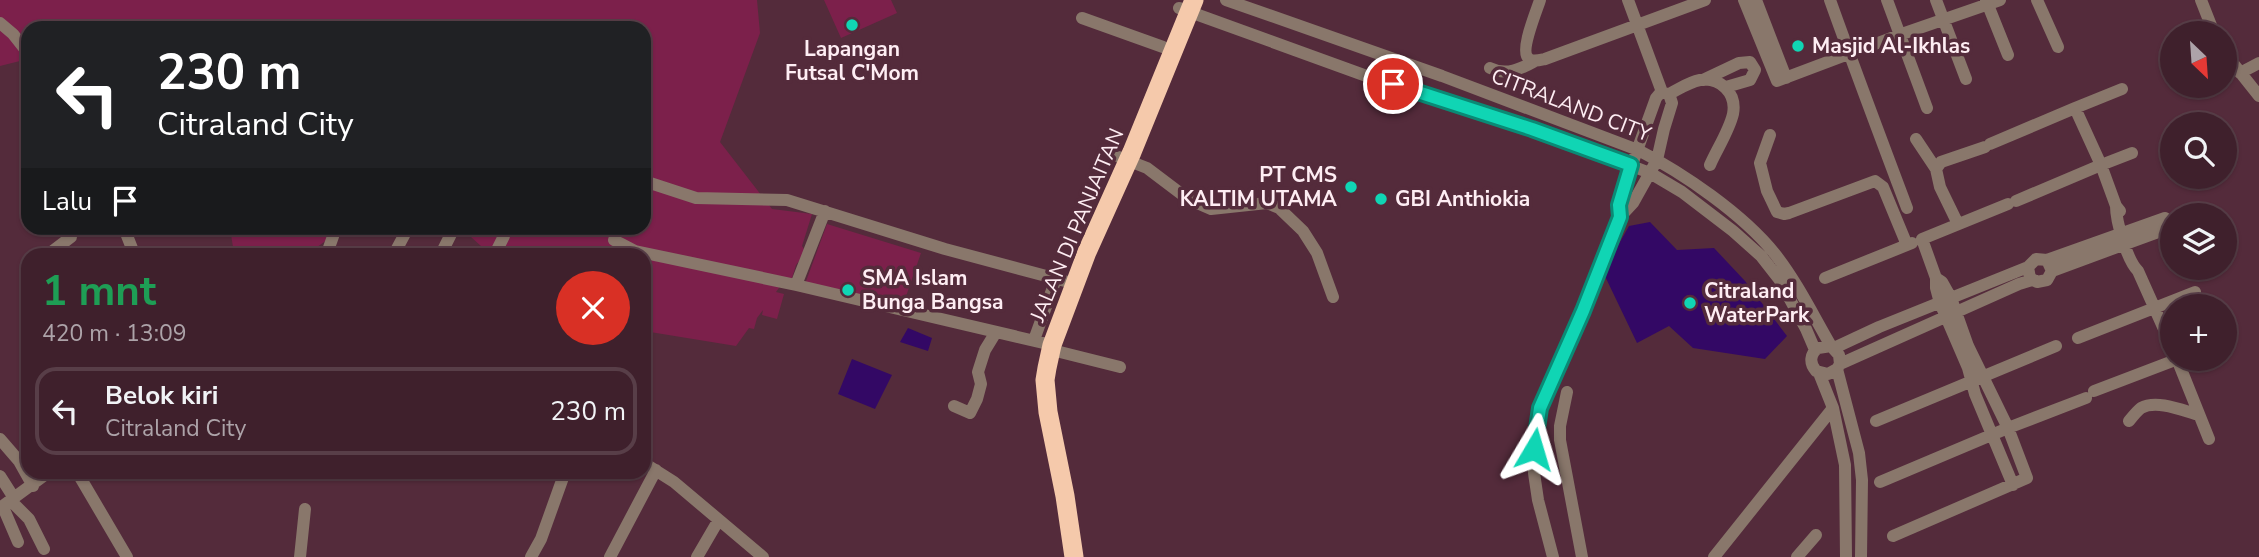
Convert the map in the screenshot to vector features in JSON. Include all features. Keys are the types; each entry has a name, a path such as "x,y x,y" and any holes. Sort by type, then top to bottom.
{"highway":[{"path":"1062,557 1034,407 1035,377 1045,344 1048,314 1060,280 1124,158 1163,47 1186,5"},
{"name":"JALAN DI PANJAITAN","path":"1074,557 1065,496 1049,423 1045,393 1045,344 1087,252 1186,5"}],"street":[{"name":"CITRALAND CITY","path":"1226,0 1442,76 1638,150 1728,208 1764,241 1787,271 1839,355 1838,367 1859,453 1862,480 1861,557"},
{"path":"1535,61 1525,55 1525,46 1540,0"},
{"path":"1553,557 1534,473 1536,424 1540,408 1583,311 1620,217 1633,203 1657,160 1672,103 1665,93 1628,0"},
{"path":"1490,68 1503,72 1514,71 1705,0"},
{"path":"1744,0 1776,80 1991,1 2008,55"},
{"path":"1756,0 1786,78"},
{"path":"1830,0 1907,208"},
{"path":"1887,0 1927,108"},
{"path":"1936,0 1966,79"},
{"path":"2036,0 2058,47"},
{"path":"2201,0 2209,21"},
{"name":"CITRALAND CITY","path":"1186,5 1335,64 1532,129 1631,165 1682,192 1733,231 1761,256 1779,279 1815,350 1811,360 1813,368 1819,373 1833,408 1845,465 1846,557"},
{"path":"1082,18 1163,47"},
{"path":"0,23 21,45"},
{"path":"1335,64 1344,41"},
{"path":"1620,217 1619,205 1631,165 1656,98 1739,63 1750,62 1755,70 1750,80 1726,87 1703,80"},
{"path":"2241,73 2259,63"},
{"path":"2237,68 2259,96"},
{"path":"1710,165 1732,117 1732,96 1726,87"},
{"path":"1936,169 1941,162 2122,89"},
{"path":"2075,108 2116,206 2123,215 2127,236 2139,261 2138,271 2160,317"},
{"path":"1770,135 1760,163 1767,191 1777,212 1789,213 1875,181 1883,187 1907,245"},
{"path":"1916,139 1936,169 1940,187 1958,224"},
{"path":"1825,278 2132,153"},
{"path":"1124,158 1147,168 1188,199 1211,209 1267,203 1279,208 1303,231 1317,253 1333,297"},
{"path":"651,183 696,198 787,200 945,249 1060,280"},
{"path":"796,285 824,211"},
{"path":"57,248 71,235"},
{"path":"616,235 614,240 629,248"},
{"path":"498,248 504,236"},
{"path":"1819,373 1828,374 1874,349 2019,284 2030,274 2036,259 2049,266 2127,236"},
{"path":"1893,536 2026,480 2027,476 2008,428 1977,379 1968,346 1946,300 1936,288 1936,278 1922,239"},
{"path":"651,254 996,332 1120,367"},
{"path":"2030,274 2042,283 2051,276 2049,266"},
{"path":"1815,350 1821,346 1832,347 1946,300 2030,274"},
{"path":"2078,338 2195,292"},
{"path":"954,406 970,413 981,384 978,372 985,350 996,332"},
{"path":"1867,332 1874,349"},
{"path":"1876,421 2056,346"},
{"path":"1880,482 2160,366"},
{"path":"2182,371 2209,439"},
{"path":"1977,379 1975,394 2013,485"},
{"path":"1567,392 1560,440 1583,557"},
{"path":"2129,421 2139,409 2148,405 2199,415"},
{"path":"1714,557 1833,408"},
{"path":"1838,428 1852,425"},
{"path":"0,439 21,465"},
{"path":"651,467 674,482 763,557"},
{"path":"610,557 656,470"},
{"path":"0,476 18,542"},
{"path":"29,479 33,486"},
{"path":"7,503 42,479"},
{"path":"81,479 127,557"},
{"path":"531,557 541,539 562,479"},
{"path":"7,503 29,519 44,549"},
{"path":"300,557 305,509"},
{"path":"697,557 718,521"},
{"path":"1797,557 1816,535"}],"shaded area":[{"path":"0,0 757,0 760,33 720,142 772,209 812,214 802,246 806,252 796,265 792,278 786,278 776,292 784,294 777,319 762,315 763,310 754,329 749,328 736,346 651,332 651,248 483,248 471,237 461,235 651,235 651,21 21,21 21,61 0,66"},
{"name":"Lapangan Futsal C'Mom","path":"824,0 891,0 897,13 841,38"},
{"name":"Citraland WaterPark","path":"1650,222 1677,250 1714,248 1745,281 1787,336 1765,359 1693,348 1669,326 1637,343 1603,272 1629,226"},
{"path":"827,224 921,253 903,305 805,284"},
{"path":"231,235 334,235 316,248 233,247"},
{"path":"908,328 932,338 928,351 900,342"},
{"path":"852,359 892,375 875,409 838,394"}],"place":[{"name":"Lapangan Futsal C'Mom","path":"852,25"},
{"name":"Masjid Al-Ikhlas","path":"1798,46"},
{"name":"PT CMS KALTIM UTAMA","path":"1351,187"},
{"name":"GBI Anthiokia","path":"1381,199"},
{"name":"SMA Islam Bunga Bangsa","path":"848,290"},
{"name":"Citraland WaterPark","path":"1690,303"}],"route":[{"path":"1393,84 1532,129 1631,165 1621,195 1620,217 1583,311 1540,408 1534,449"}]}
